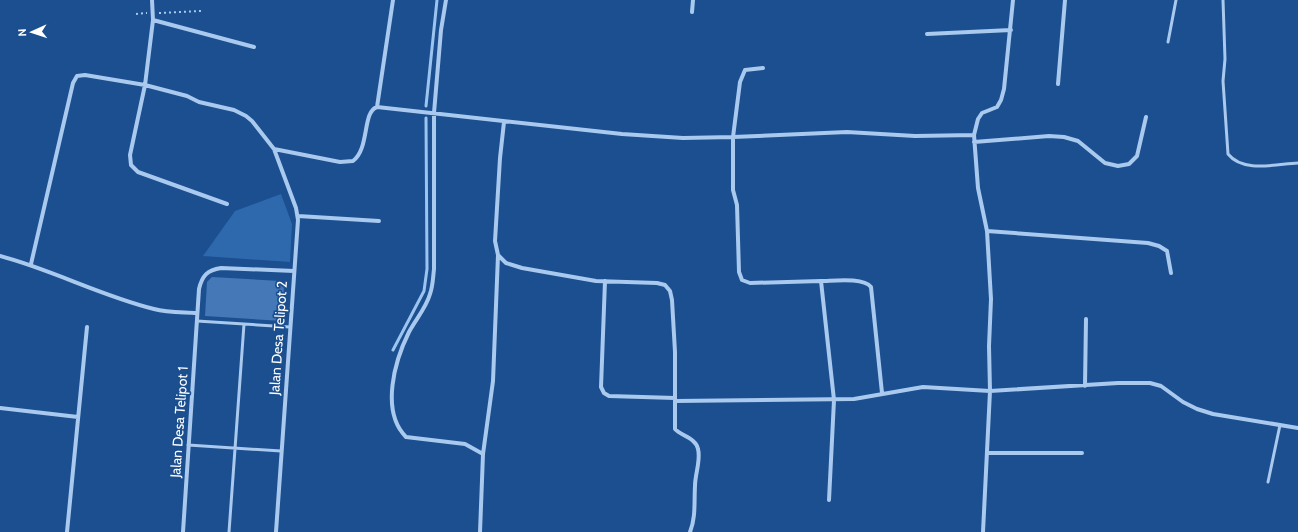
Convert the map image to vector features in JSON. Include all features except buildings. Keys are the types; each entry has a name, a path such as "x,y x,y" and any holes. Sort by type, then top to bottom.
{"street":[{"path":"152,0 154,13 145,85 130,155 131,165 138,172 227,204"},
{"path":"377,107 393,0"},
{"path":"446,0 441,30 434,112 435,236 434,270 431,294 401,348 395,368 393,404 395,419 400,431 406,437 465,444 483,454"},
{"path":"692,12 693,0"},
{"path":"983,532 990,391 989,346 991,299 987,231 978,188 974,135 978,119 982,113 997,107 1001,100 1011,30 1013,0"},
{"path":"1058,84 1065,0"},
{"path":"153,20 254,47"},
{"path":"927,34 1011,30"},
{"path":"763,68 745,70 740,82 733,138 733,190 737,205 740,276 742,280 750,283 861,281 871,287 882,393"},
{"name":"Jalan Desa Telipot 2","path":"31,264 75,79 77,76 85,75 145,85 187,96 199,102 240,113 252,121 274,149 298,216 276,532"},
{"path":"274,149 340,162 353,160 362,151 369,114 374,108 377,107 434,112 504,122 622,134 733,138 847,132 915,136 974,135"},
{"path":"974,142 1064,136 1078,141 1106,163 1118,166 1129,164 1137,156 1146,117"},
{"path":"480,532 483,454 493,381 498,255 495,240 500,158 504,122"},
{"path":"298,216 379,221"},
{"path":"987,231 1148,243 1159,246 1167,251 1171,273"},
{"path":"498,255 506,263 522,268 605,281 657,283 664,285 670,291 672,300 675,352 675,429 681,435 694,442 698,448 695,510 690,532"},
{"path":"0,256 31,264 81,286 153,309 197,313"},
{"name":"Jalan Desa Telipot 1","path":"183,532 196,321 201,281 205,274 213,269 221,268 294,271"},
{"path":"605,281 601,387 604,393 609,396 675,400 834,400 854,399 923,387 990,391 1118,383 1150,383 1161,386 1183,402 1197,409 1298,428"},
{"path":"821,281 834,400 829,500"},
{"path":"1085,386 1086,319"},
{"path":"67,532 87,327"},
{"path":"0,408 78,417"},
{"path":"987,453 1082,453"}],"lane":[{"path":"1168,42 1176,0"},
{"path":"1223,0 1225,58 1223,81 1228,154 1238,163 1248,166 1298,163"},
{"path":"196,321 290,327"},
{"path":"229,532 244,324"},
{"path":"1268,482 1280,425"},
{"path":"188,445 281,451"}],"path":[{"path":"136,14 201,11"}],"shaded area":[{"path":"281,194 292,224 290,262 203,256 235,211"}],"waterway":[{"path":"426,106 437,0"},
{"path":"393,350 424,291 427,269 426,118"}]}
